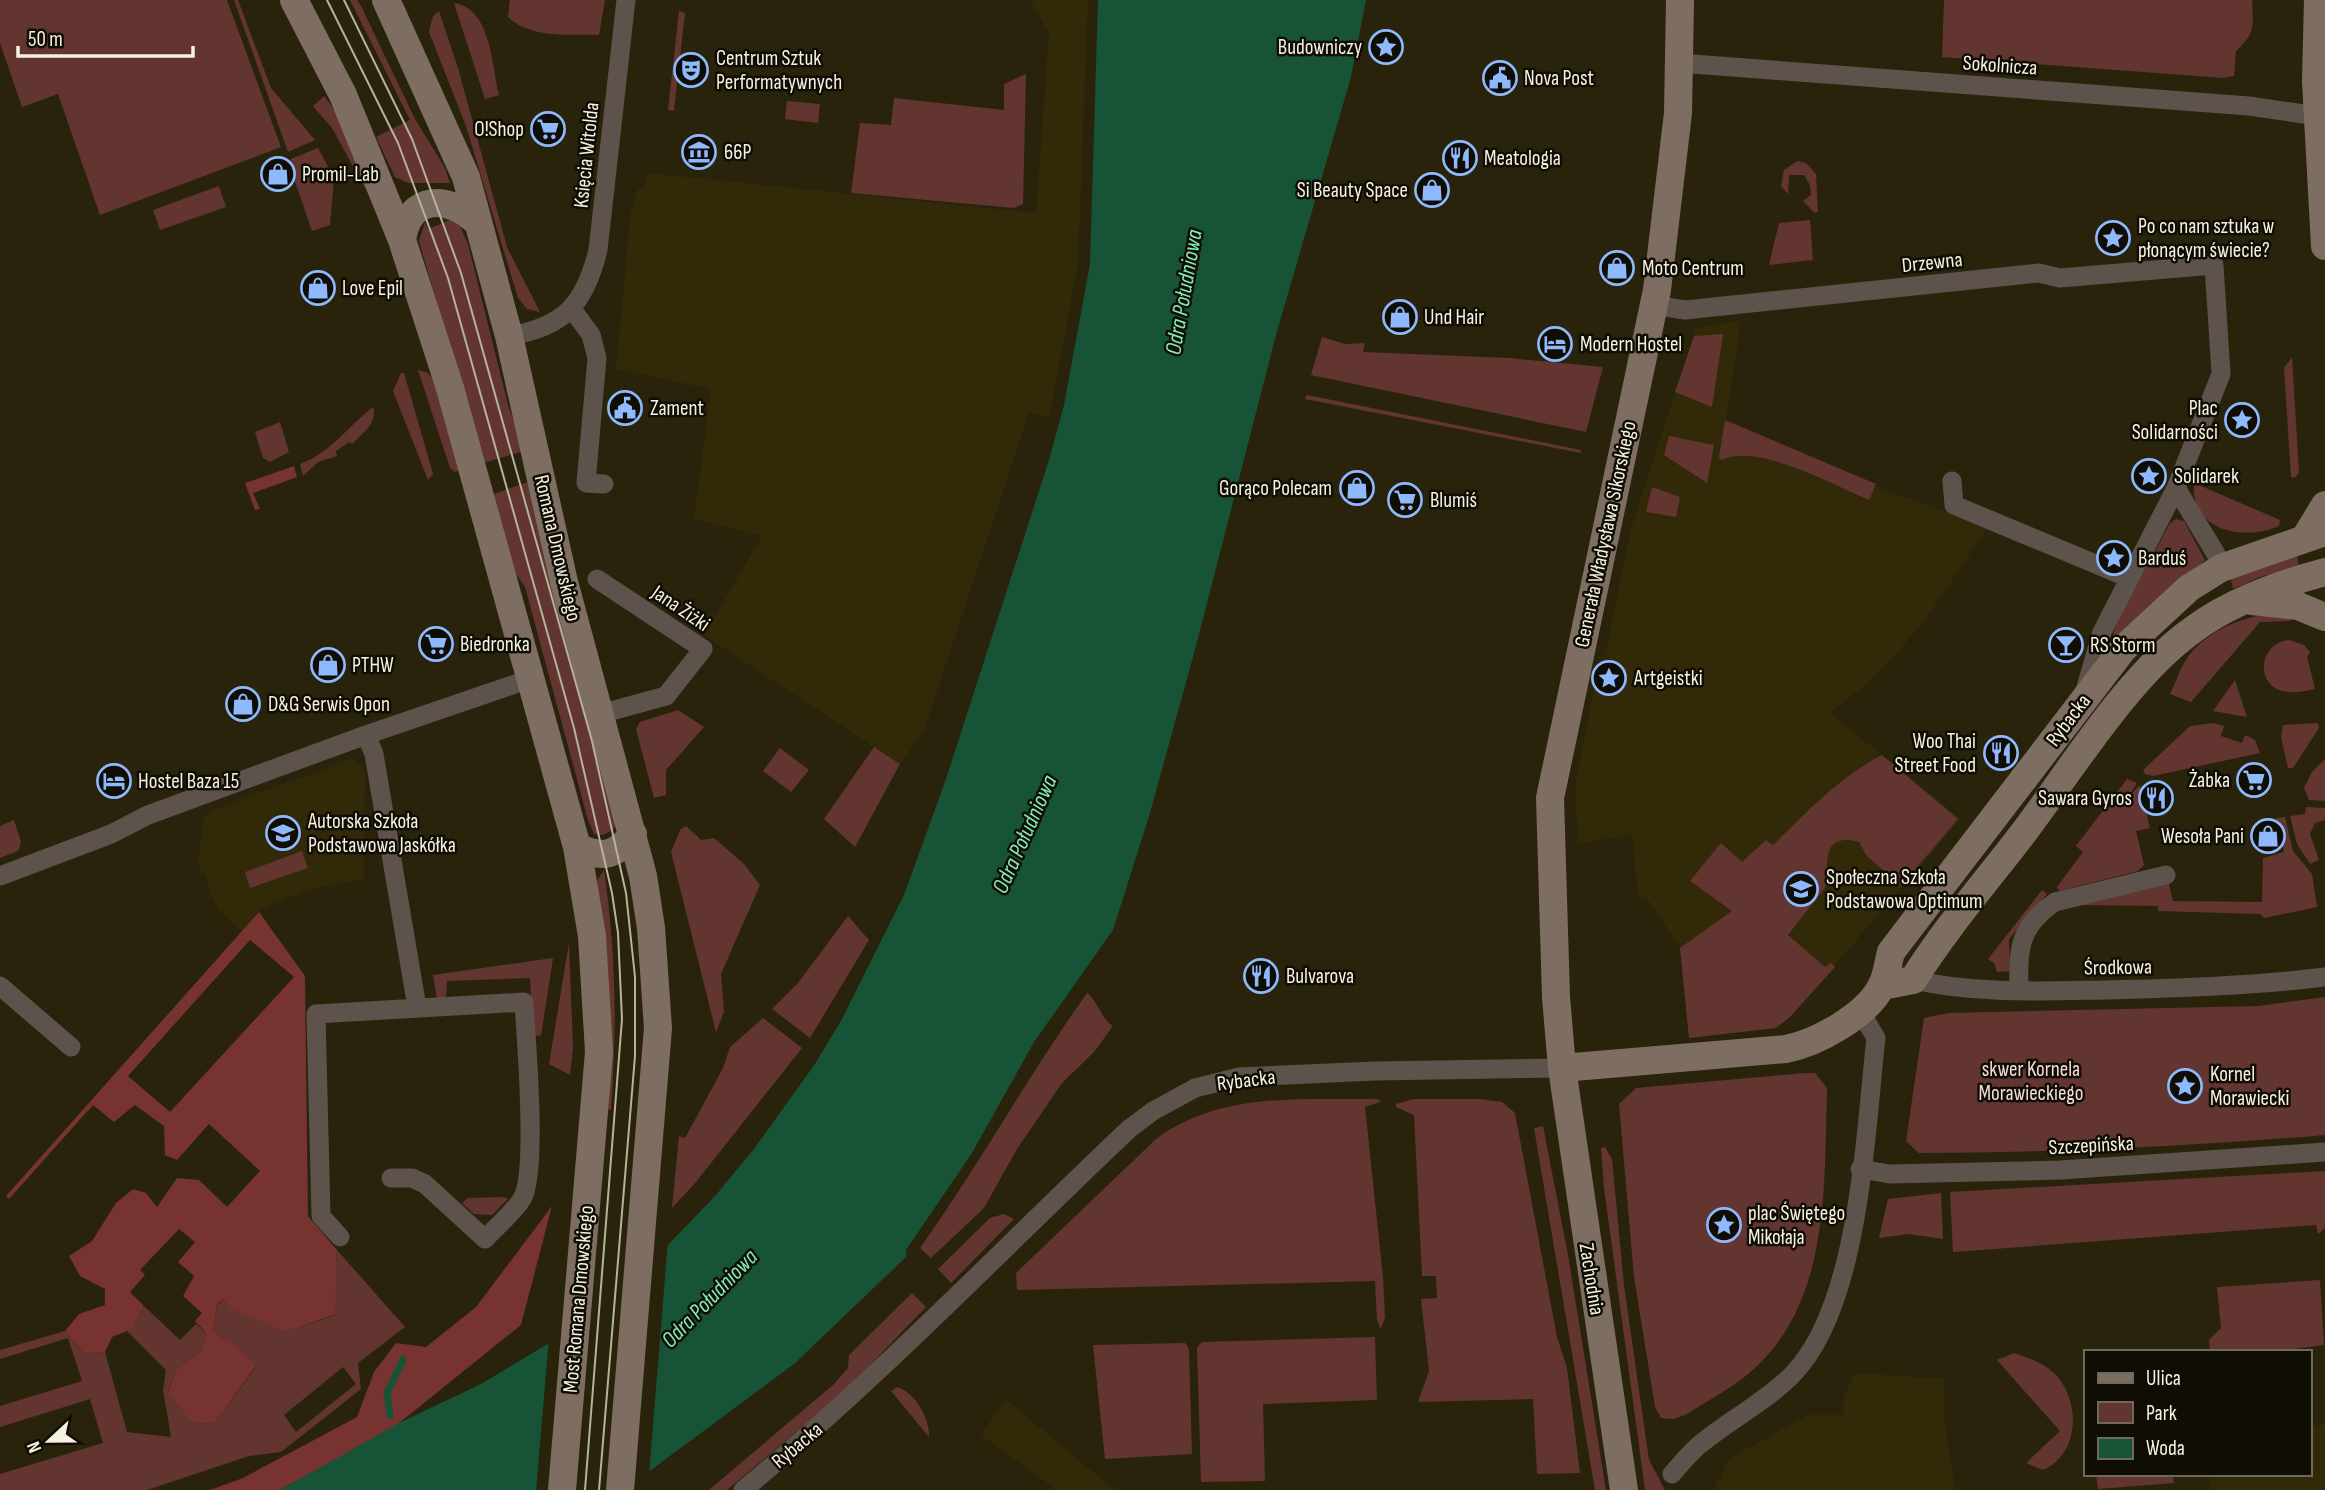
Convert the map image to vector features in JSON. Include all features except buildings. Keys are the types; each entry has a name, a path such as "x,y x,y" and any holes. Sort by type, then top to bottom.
{"street":[{"path":"294,0 343,95 402,240 450,388 577,847 592,854 609,854 622,848 633,834"},
{"name":"Romana Dmowskiego","path":"386,0 466,177 509,336 564,582 633,834 652,928 658,1028 620,1490"},
{"name":"Księcia Witolda","path":"572,309 585,292 598,250 626,0"},
{"name":"Generała Władysława Sikorskiego","path":"1562,1068 1556,998 1550,799 1654,305 1670,195 1679,63 1680,0"},
{"path":"2318,0 2317,116 2325,246"},
{"name":"Sokolnicza","path":"1679,63 2264,108 2317,116"},
{"path":"402,240 407,221 421,207 430,204 450,203 478,222"},
{"name":"Drzewna","path":"1654,305 1700,308 2039,273 2060,278 2214,265 2221,374 2176,488"},
{"path":"509,336 551,323 572,309 591,335 597,358 586,483 604,484"},
{"path":"1952,481 1954,505 2129,578"},
{"path":"2176,488 2216,554 2237,605 2294,605 2325,617"},
{"path":"2082,699 2102,632 2176,488"},
{"path":"2315,535 2325,505"},
{"name":"Rybacka","path":"743,1490 869,1381 1129,1129 1153,1111 1184,1094 1239,1077 1375,1071 1562,1068 1794,1047 1820,1038 1860,1011 1882,986 1891,952 2082,699 2123,649 2189,588 2221,568 2315,535"},
{"name":"Rybacka","path":"1913,981 1938,939 2124,699 2193,629 2237,605 2325,572"},
{"name":"Jana Żiżki","path":"597,579 704,649 666,696 600,714"},
{"path":"0,876 111,834 148,815 366,734 530,679"},
{"path":"366,734 374,754 417,1007"},
{"name":"Most Romana Dmowskiego","path":"562,1490 598,1052 597,989 577,847"},
{"path":"2019,991 2019,947 2022,936 2043,910 2055,902 2075,896 2166,875"},
{"name":"Środkowa","path":"1913,981 1951,988 2019,991 2246,987 2325,977"},
{"path":"1882,986 1913,981"},
{"path":"0,986 71,1047"},
{"path":"340,1237 321,1216 316,1014 524,1002 530,1096 528,1172 523,1198 485,1239 425,1184 412,1178 391,1178"},
{"path":"1672,1474 1697,1447 1755,1408 1791,1376 1824,1332 1835,1301 1849,1242 1876,1038 1860,1011"},
{"name":"Zachodnia","path":"1562,1068 1625,1490"},
{"name":"Szczepińska","path":"1860,1169 1890,1174 2049,1170 2325,1152"}],"shaded area":[{"path":"1030,0 1088,0 1078,264 1049,418 1029,413 924,731 900,764 704,635 762,536 694,519 711,389 616,369 631,210 637,190 645,187 648,173 1036,213 1049,33"},
{"path":"1741,321 1726,420 1891,492 1988,527 1921,626 1869,682 1830,713 1961,819 1790,1017 1776,1028 1689,1038 1680,948 1650,902 1638,897 1632,835 1578,843 1575,787 1599,663 1606,650 1631,529 1696,328"},
{"path":"294,466 297,477 253,493 260,509 255,510 245,483"},
{"name":"Autorska Szkoła Podstawowa Jaskółka","path":"355,758 365,773 364,879 308,889 258,911 242,931 221,913 211,895 206,876 198,866 203,819 212,810"},
{"path":"259,912 305,976 308,1216 337,1250 335,1314 287,1332 232,1309 224,1299 217,1304 213,1332 232,1342 256,1366 214,1424 192,1422 168,1392 177,1368 201,1352 206,1333 195,1321 202,1313 183,1296 194,1276 178,1262 195,1242 179,1229 140,1270 145,1275 130,1292 144,1306 132,1329 112,1337 105,1352 84,1354 65,1331 79,1314 105,1305 105,1289 80,1276 69,1256 92,1241 116,1203 133,1189 146,1193 157,1207 177,1178 199,1180 227,1207 260,1171 209,1124 177,1160 165,1155 164,1126 135,1105 114,1122 93,1105 9,1199 6,1196","holes":["250,940 294,977 170,1112 128,1076"]},
{"path":"552,1206 521,1325 393,1428 280,1490 210,1490 243,1478 357,1417 374,1372 396,1343 426,1347 476,1307"},
{"path":"1855,1373 1944,1379 1944,1417 1955,1490 1714,1490 1729,1459 1808,1415 1843,1415 1844,1396"},
{"path":"1006,1399 1114,1490 1057,1490 981,1435"},
{"path":"2325,1424 2325,1490 2211,1490 2209,1476 2311,1476 2311,1426"}],"green space":[{"path":"0,0 227,0 281,147 100,215 58,94 22,107 0,43"},
{"path":"234,0 238,0 271,88 315,140 288,152"},
{"path":"350,0 357,0 361,6 415,119 445,168 450,183 408,183 395,177 376,137 410,120"},
{"path":"510,0 605,0 599,35 551,34 528,29 508,17"},
{"path":"1944,0 2252,0 2253,23 2247,39 2236,51 2234,76 2223,78 1942,57"},
{"path":"454,3 466,7 476,15 483,27 499,95 485,99"},
{"path":"439,11 458,68 507,247 540,312 527,309 518,298 466,126 429,32 433,16"},
{"path":"679,11 685,13 674,111 668,110"},
{"path":"1026,74 1023,204 1014,208 851,193 860,123 891,125 894,98 1004,110 1004,84"},
{"path":"324,96 351,140 365,188 332,128 313,106"},
{"path":"787,101 820,104 818,123 785,119"},
{"path":"318,148 334,178 330,225 312,231 289,164 291,159"},
{"path":"1797,161 1806,163 1816,174 1818,212 1815,213 1803,201 1811,195 1810,185 1804,175 1789,175 1788,194 1781,186 1784,170"},
{"path":"219,186 226,207 160,230 153,210"},
{"path":"450,220 460,226 468,244 508,405 525,451 483,463 419,241 425,222 428,229"},
{"path":"1810,220 1813,260 1769,265 1779,223"},
{"path":"1723,334 1712,407 1675,392 1694,336"},
{"path":"1322,337 1345,344 1365,343 1363,352 1509,358 1603,367 1586,432 1311,375"},
{"path":"2292,357 2299,472 2295,478 2291,477 2284,368"},
{"path":"418,370 428,373 435,382 461,470 454,472 450,468"},
{"path":"401,373 404,373 433,474 428,480 393,391"},
{"path":"1307,395 1581,450 1581,453 1305,399"},
{"path":"373,407 371,423 352,444 349,442 336,451 337,456 318,462 303,476 300,464 330,446"},
{"path":"1725,420 1876,484 1869,500 1817,476 1775,461 1737,456 1722,460 1719,458"},
{"path":"280,422 289,452 270,462 263,458 255,432"},
{"path":"1669,436 1714,445 1707,483 1664,455"},
{"path":"531,481 616,822 614,829 603,835 594,834 588,820 525,587 514,571 491,495"},
{"path":"2194,483 2280,520 2279,526 2236,532 2210,522 2195,500"},
{"path":"1652,487 1680,497 1676,517 1646,512"},
{"path":"2176,519 2184,521 2205,560 2110,644 2119,617 2170,523"},
{"path":"2297,556 2299,566 2260,577 2233,589 2231,579"},
{"path":"2290,612 2290,621 2260,622 2191,702 2170,694 2187,658 2211,635 2249,618"},
{"path":"2289,640 2304,645 2310,652 2307,657 2315,689 2287,692 2276,689 2269,683 2265,675 2266,657 2279,643"},
{"path":"2235,680 2247,717 2213,711"},
{"path":"678,710 704,727 666,770 666,795 654,798 636,729 640,722"},
{"path":"2214,723 2224,726 2221,736 2242,743 2245,735 2255,740 2260,753 2153,776 2145,774 2143,770 2190,726"},
{"path":"2318,723 2319,728 2293,768 2288,768 2281,737 2283,725"},
{"path":"874,747 900,764 855,847 824,819"},
{"path":"780,748 809,770 791,792 763,771"},
{"name":"Społeczna Szkoła Podstawowa Optimum","path":"1882,755 1958,819 1901,886 1866,855 1859,842 1847,840 1833,845 1828,858 1827,885 1788,935 1825,967 1831,963 1835,967 1790,1017 1776,1028 1689,1038 1680,948 1732,911 1690,881 1721,843 1742,862 1766,840 1773,845 1838,784"},
{"path":"2325,759 2325,801 2309,800 2304,788 2312,772"},
{"path":"2127,779 2137,783 2128,797 2140,785 2150,828 2136,831 2144,865 2138,871 2059,891 2057,887 2083,852 2076,846"},
{"path":"2306,807 2325,808 2325,820 2315,823 2310,834 2319,860 2310,864 2297,844 2290,816 2305,814"},
{"path":"2285,817 2293,851 2312,874 2317,907 2264,918 2260,914 2158,911 2158,906 2081,905 2169,884 2173,901 2262,902 2263,858 2284,852 2276,818"},
{"path":"14,820 21,842 18,851 0,858 0,826"},
{"path":"686,826 701,840 714,838 744,864 760,885 721,974 724,1012 716,1032 671,852 680,830"},
{"path":"302,851 308,868 250,888 245,872"},
{"path":"604,870 614,990 611,1110 606,1109 597,881"},
{"path":"2042,890 2047,894 2009,939 2010,971 1997,972 1994,963 1988,959"},
{"path":"848,916 869,940 810,1038 772,1009 798,983"},
{"path":"569,943 573,1048 570,1075 549,1064"},
{"path":"553,958 541,1036 533,1035 530,978 447,981 446,998 437,999 433,975"},
{"path":"1087,993 1113,1026 1094,1052 1062,1083 1017,1149 984,1208 931,1258 920,1248"},
{"name":"skwer Kornela Morawieckiego","path":"2325,997 2325,1135 2173,1146 1919,1153 1906,1141 1924,1018 1949,1013 2258,1006"},
{"path":"763,1018 802,1048 696,1182 672,1208 679,1136 685,1138 723,1068 730,1047"},
{"name":"plac Świętego Mikołaja","path":"1815,1073 1827,1088 1825,1161 1818,1236 1811,1272 1798,1307 1780,1339 1748,1374 1685,1415 1674,1419 1661,1418 1655,1407 1634,1277 1619,1104 1636,1088"},
{"path":"1379,1099 1380,1102 1365,1107 1383,1277 1385,1317 1381,1329 1377,1320 1375,1281 1017,1290 1016,1273 1156,1139 1181,1124 1207,1113 1263,1101"},
{"path":"1413,1099 1480,1099 1502,1102 1515,1113 1557,1337 1567,1368 1580,1473 1537,1474 1533,1399 1418,1402 1429,1371 1421,1299 1437,1298 1436,1276 1422,1276 1414,1115 1396,1107 1396,1104"},
{"path":"1543,1126 1568,1255 1606,1490 1595,1490 1534,1128"},
{"path":"1605,1147 1612,1159 1624,1285 1649,1460 1665,1490 1645,1490 1604,1188 1601,1148"},
{"path":"2325,1171 2325,1228 2318,1234 2316,1225 1953,1252 1950,1192"},
{"path":"1941,1193 1943,1239 1909,1234 1879,1238 1888,1199"},
{"path":"468,1198 508,1199 492,1215 474,1214 462,1203"},
{"path":"1004,1214 1014,1219 951,1283 938,1269 990,1218"},
{"path":"337,1250 405,1327 358,1363 361,1389 281,1452 249,1456 147,1490 0,1490 0,1474 103,1443 90,1399 0,1427 0,1406 82,1381 68,1338 0,1359 0,1350 65,1331 84,1354 105,1352 127,1432 171,1437 163,1390 166,1370 127,1331 132,1329 144,1306 180,1340 196,1324 206,1333 201,1352 177,1368 168,1391 193,1422 214,1424 256,1367 232,1342 213,1332 217,1305 224,1299 287,1332 334,1315","holes":["343,1367 356,1384 296,1432 284,1415"]},
{"path":"2320,1280 2324,1345 2285,1350 2210,1350 2209,1340 2221,1328 2217,1287"},
{"path":"912,1293 926,1307 846,1390 727,1490 709,1490 834,1384 848,1368 849,1355"},
{"path":"1375,1337 1377,1400 1263,1404 1265,1481 1201,1482 1197,1347 1202,1342"},
{"path":"1185,1343 1189,1349 1192,1454 1105,1459 1093,1345"},
{"path":"2014,1353 2053,1372 2065,1387 2070,1400 2073,1414 2070,1441 2055,1463 2043,1470 2026,1463 2060,1431 1997,1360"},
{"path":"897,1387 916,1401 927,1422 929,1437 891,1391"},
{"path":"2096,1476 2173,1476 2174,1483 2098,1489"}],"water":[{"name":"Odra Południowa","path":"1098,0 1366,0 1351,77 1276,335 1150,813 1113,930 1034,1042 972,1153 906,1250 906,1257 794,1364 624,1490 280,1490 401,1422 481,1384 559,1337 667,1246 716,1195 754,1149 815,1064 842,1019 904,895 946,779 1049,460 1064,405 1090,264"}],"pier":[{"path":"668,1240 649,1475 629,1490 536,1490 549,1339"}],"waterway":[{"path":"390,1415 387,1393 403,1360"}],"tram line":[{"path":"327,0 398,143 448,278 574,728 612,893 618,933 622,1019 585,1490"},
{"path":"344,0 412,139 461,273 592,741 626,893 635,977 635,1056 599,1490"}],"place":[{"name":"Budowniczy","path":"1386,47"},
{"name":"Centrum Sztuk Performatywnych","path":"691,70"},
{"name":"Nova Post","path":"1500,78"},
{"name":"O!Shop","path":"548,129"},
{"name":"66P","path":"699,152"},
{"name":"Meatologia","path":"1460,158"},
{"name":"Promil-Lab","path":"278,174"},
{"name":"Si Beauty Space","path":"1432,190"},
{"name":"Po co nam sztuka w płonącym świecie?","path":"2113,238"},
{"name":"Moto Centrum","path":"1617,268"},
{"name":"Love Epil","path":"318,288"},
{"name":"Und Hair","path":"1400,317"},
{"name":"Modern Hostel","path":"1555,344"},
{"name":"Zament","path":"625,408"},
{"name":"Plac Solidarności","path":"2242,420"},
{"name":"Solidarek","path":"2149,476"},
{"name":"Gorąco Polecam","path":"1357,488"},
{"name":"Blumiś","path":"1405,500"},
{"name":"Barduś","path":"2114,558"},
{"name":"Biedronka","path":"436,644"},
{"name":"RS Storm","path":"2066,645"},
{"name":"PTHW","path":"328,665"},
{"name":"Artgeistki","path":"1609,678"},
{"name":"D&G Serwis Opon","path":"243,704"},
{"name":"Woo Thai Street Food","path":"2001,753"},
{"name":"Żabka","path":"2254,780"},
{"name":"Hostel Baza 15","path":"114,781"},
{"name":"Sawara Gyros","path":"2156,798"},
{"name":"Autorska Szkoła Podstawowa Jaskółka","path":"283,833"},
{"name":"Wesoła Pani","path":"2268,836"},
{"name":"Społeczna Szkoła Podstawowa Optimum","path":"1801,889"},
{"name":"Bulvarova","path":"1261,976"},
{"name":"Kornel Morawiecki","path":"2185,1086"},
{"name":"plac Świętego Mikołaja","path":"1724,1225"}]}
